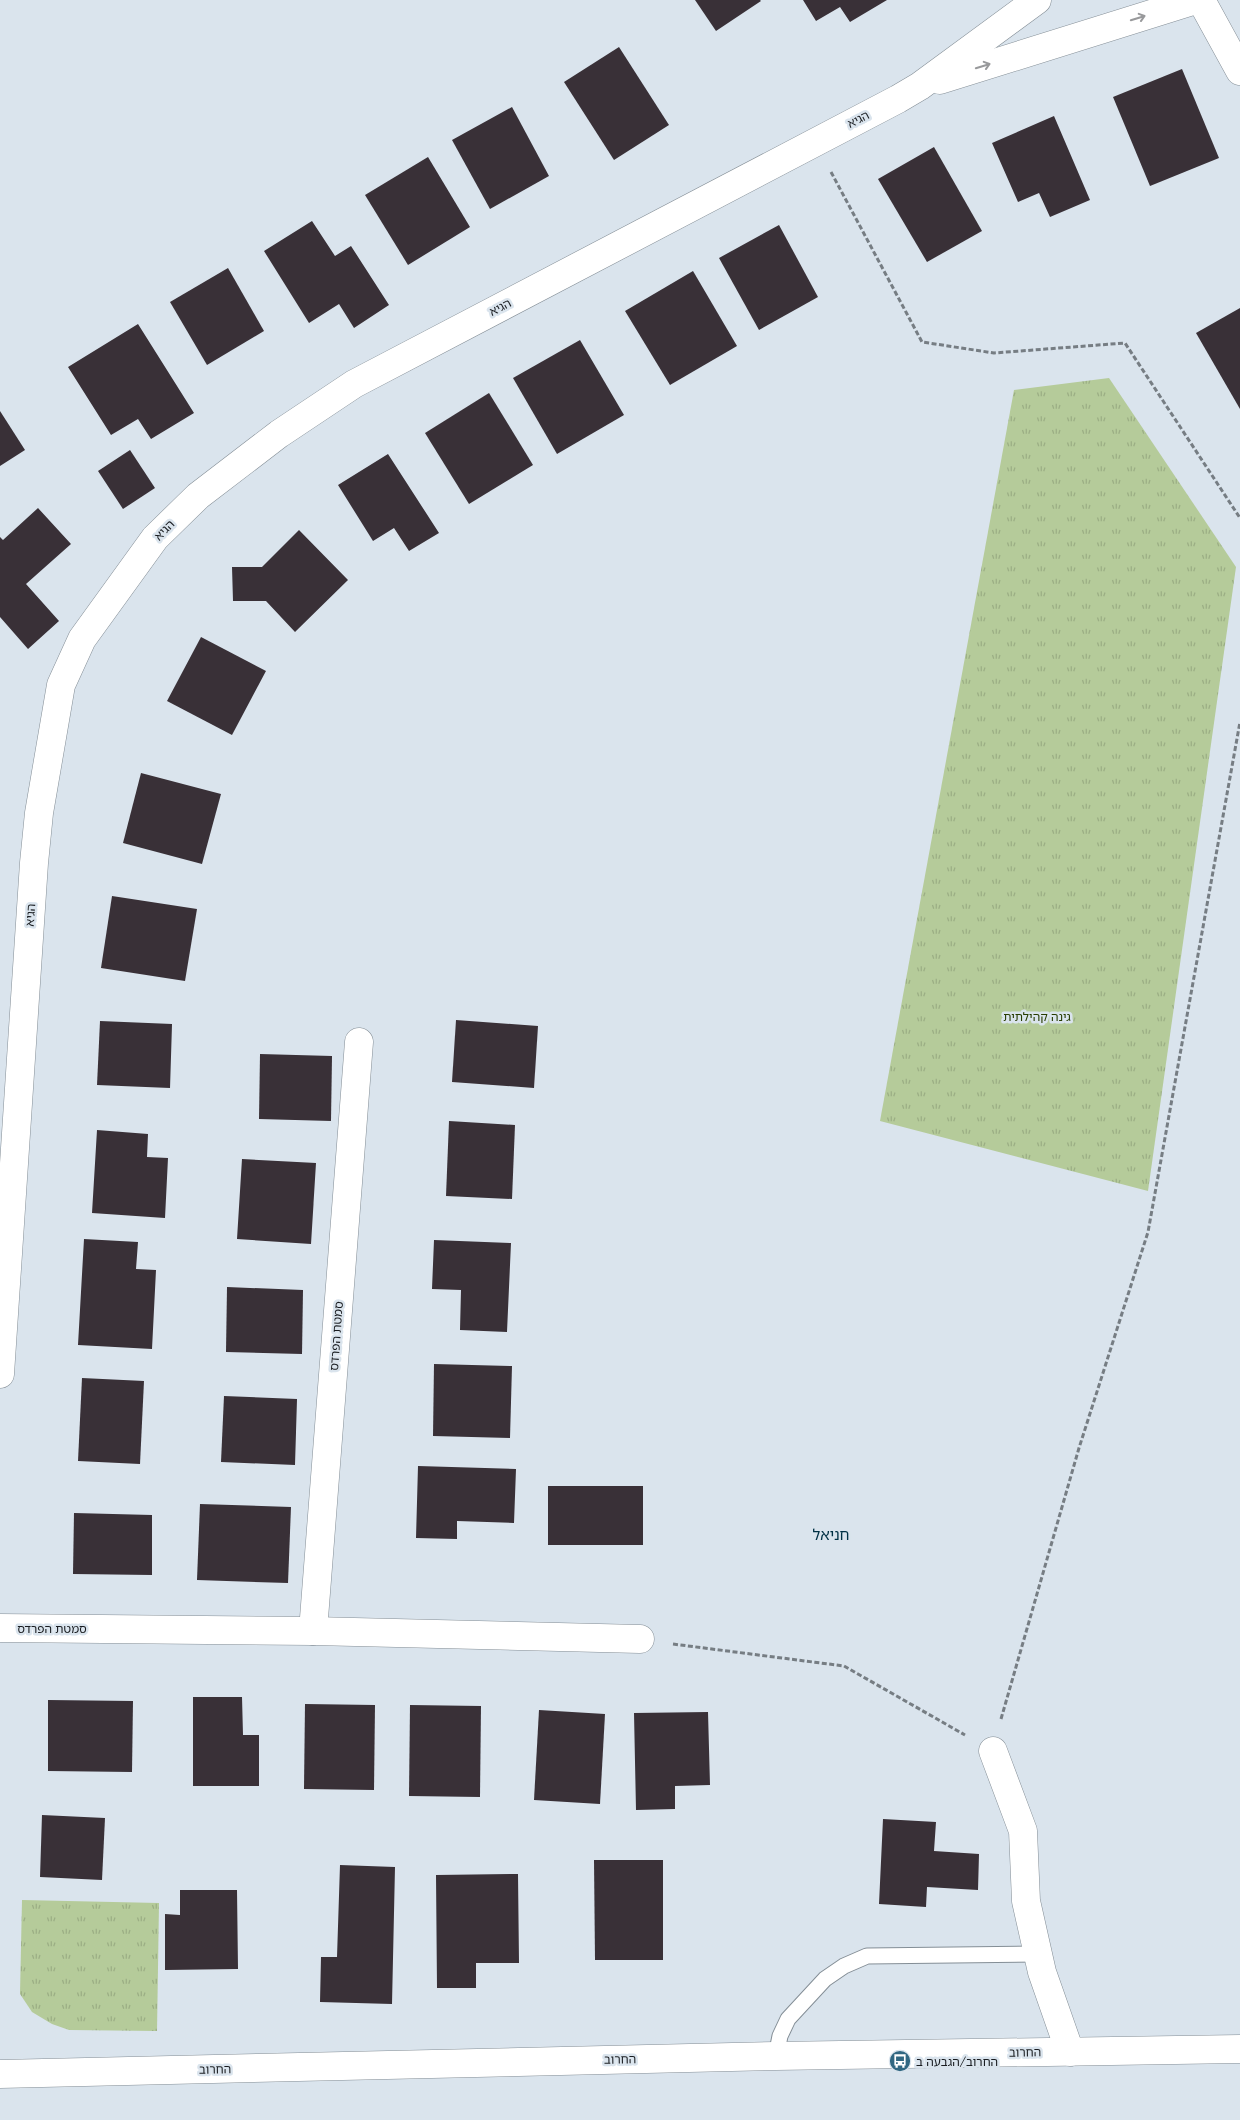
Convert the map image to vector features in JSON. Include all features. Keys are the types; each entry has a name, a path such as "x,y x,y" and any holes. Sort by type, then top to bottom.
{"street":[{"name":"הגיא","path":"0,1374 34,863 39,813 61,685 82,639 155,538 198,496 279,434 354,384 920,86 1037,0"},
{"name":"הגיא","path":"920,86 1196,0"},
{"path":"1201,0 1240,72"},
{"name":"סמטת הפרדס","path":"313,1631 359,1042"},
{"name":"סמטת הפרדס","path":"0,1628 313,1631 640,1639"},
{"path":"993,1751 1024,1831 1026,1901 1037,1954 1070,2052"},
{"name":"החרוב","path":"0,2074 776,2056 1240,2049"}],"lane":[{"path":"776,2056 780,2036 788,2019 825,1979 844,1966 867,1956 1037,1954"}],"path":[{"path":"815,141 922,342 994,353 1125,343 1240,518"},
{"path":"640,1639 844,1666 993,1751 1011,1681 1079,1448 1148,1232 1240,722"}],"green space":[{"name":"גינה קהילתית","path":"1109,378 1236,567 1148,1191 880,1121 1014,390"},
{"path":"22,1900 159,1903 157,2031 69,2030 52,2024 32,2012 20,1994"}],"building":[{"path":"695,0 760,0 761,1 716,31"},
{"path":"803,0 887,0 850,22 840,7 816,21"},
{"path":"619,47 669,125 614,160 564,82"},
{"path":"1182,69 1219,158 1150,186 1113,97"},
{"path":"512,107 549,176 490,209 452,140"},
{"path":"1054,116 1090,200 1050,217 1039,193 1018,202 992,143"},
{"path":"934,147 982,231 927,262 878,179"},
{"path":"428,157 470,227 408,265 365,195"},
{"path":"312,221 335,256 351,246 389,305 354,328 339,304 309,323 264,251"},
{"path":"779,225 818,297 759,330 719,258"},
{"path":"228,268 264,331 207,365 170,302"},
{"path":"693,271 737,346 670,385 625,311"},
{"path":"1240,308 1240,409 1196,333"},
{"path":"138,324 194,413 151,439 138,419 111,435 68,367"},
{"path":"580,340 624,415 557,454 513,378"},
{"path":"489,393 533,465 469,504 425,433"},
{"path":"0,411 25,450 0,466"},
{"path":"130,450 155,488 123,509 98,471"},
{"path":"388,454 439,533 409,551 394,528 373,541 338,485"},
{"path":"38,508 71,544 26,584 59,621 28,649 0,617 0,537 3,540"},
{"path":"299,530 348,580 295,632 266,601 233,601 232,567 262,567"},
{"path":"201,637 266,671 232,735 167,701"},
{"path":"141,773 221,794 202,864 123,843"},
{"path":"112,896 197,909 185,981 101,968"},
{"path":"456,1020 538,1026 534,1088 452,1082"},
{"path":"100,1021 172,1024 170,1088 97,1085"},
{"path":"260,1054 332,1056 331,1121 259,1119"},
{"path":"449,1121 515,1125 512,1199 446,1196"},
{"path":"97,1130 148,1134 147,1157 168,1158 165,1218 92,1213"},
{"path":"242,1159 316,1163 311,1244 237,1239"},
{"path":"84,1239 138,1242 136,1269 156,1270 152,1349 78,1345"},
{"path":"434,1240 511,1243 507,1332 460,1330 461,1290 432,1289"},
{"path":"227,1287 303,1290 302,1354 226,1352"},
{"path":"434,1364 512,1366 510,1438 433,1436"},
{"path":"82,1378 144,1381 140,1464 78,1461"},
{"path":"224,1396 297,1399 295,1465 221,1462"},
{"path":"418,1466 516,1469 514,1523 457,1521 457,1539 416,1538"},
{"path":"548,1486 643,1486 643,1545 548,1545"},
{"path":"200,1504 291,1507 288,1583 197,1580"},
{"path":"74,1513 152,1515 152,1575 73,1574"},
{"path":"193,1697 242,1697 243,1735 259,1735 259,1786 193,1786"},
{"path":"48,1700 133,1701 132,1772 48,1771"},
{"path":"305,1704 375,1705 374,1790 304,1789"},
{"path":"410,1705 481,1706 480,1797 409,1796"},
{"path":"539,1710 605,1714 600,1804 534,1800"},
{"path":"708,1712 710,1785 675,1786 675,1809 636,1810 634,1713"},
{"path":"42,1815 105,1818 102,1880 40,1877"},
{"path":"883,1819 936,1822 934,1851 979,1854 978,1890 927,1887 926,1907 879,1904"},
{"path":"594,1860 663,1860 663,1960 595,1960"},
{"path":"340,1865 395,1867 392,2004 320,2002 321,1957 337,1957"},
{"path":"518,1874 519,1963 476,1963 476,1988 437,1988 436,1875"},
{"path":"180,1890 237,1890 238,1969 165,1970 165,1914 180,1915"}],"place":[{"name":"החרוב/הגבעה ב","path":"900,2061"}],"district":[{"name":"חניאל","path":"831,1534"}]}
